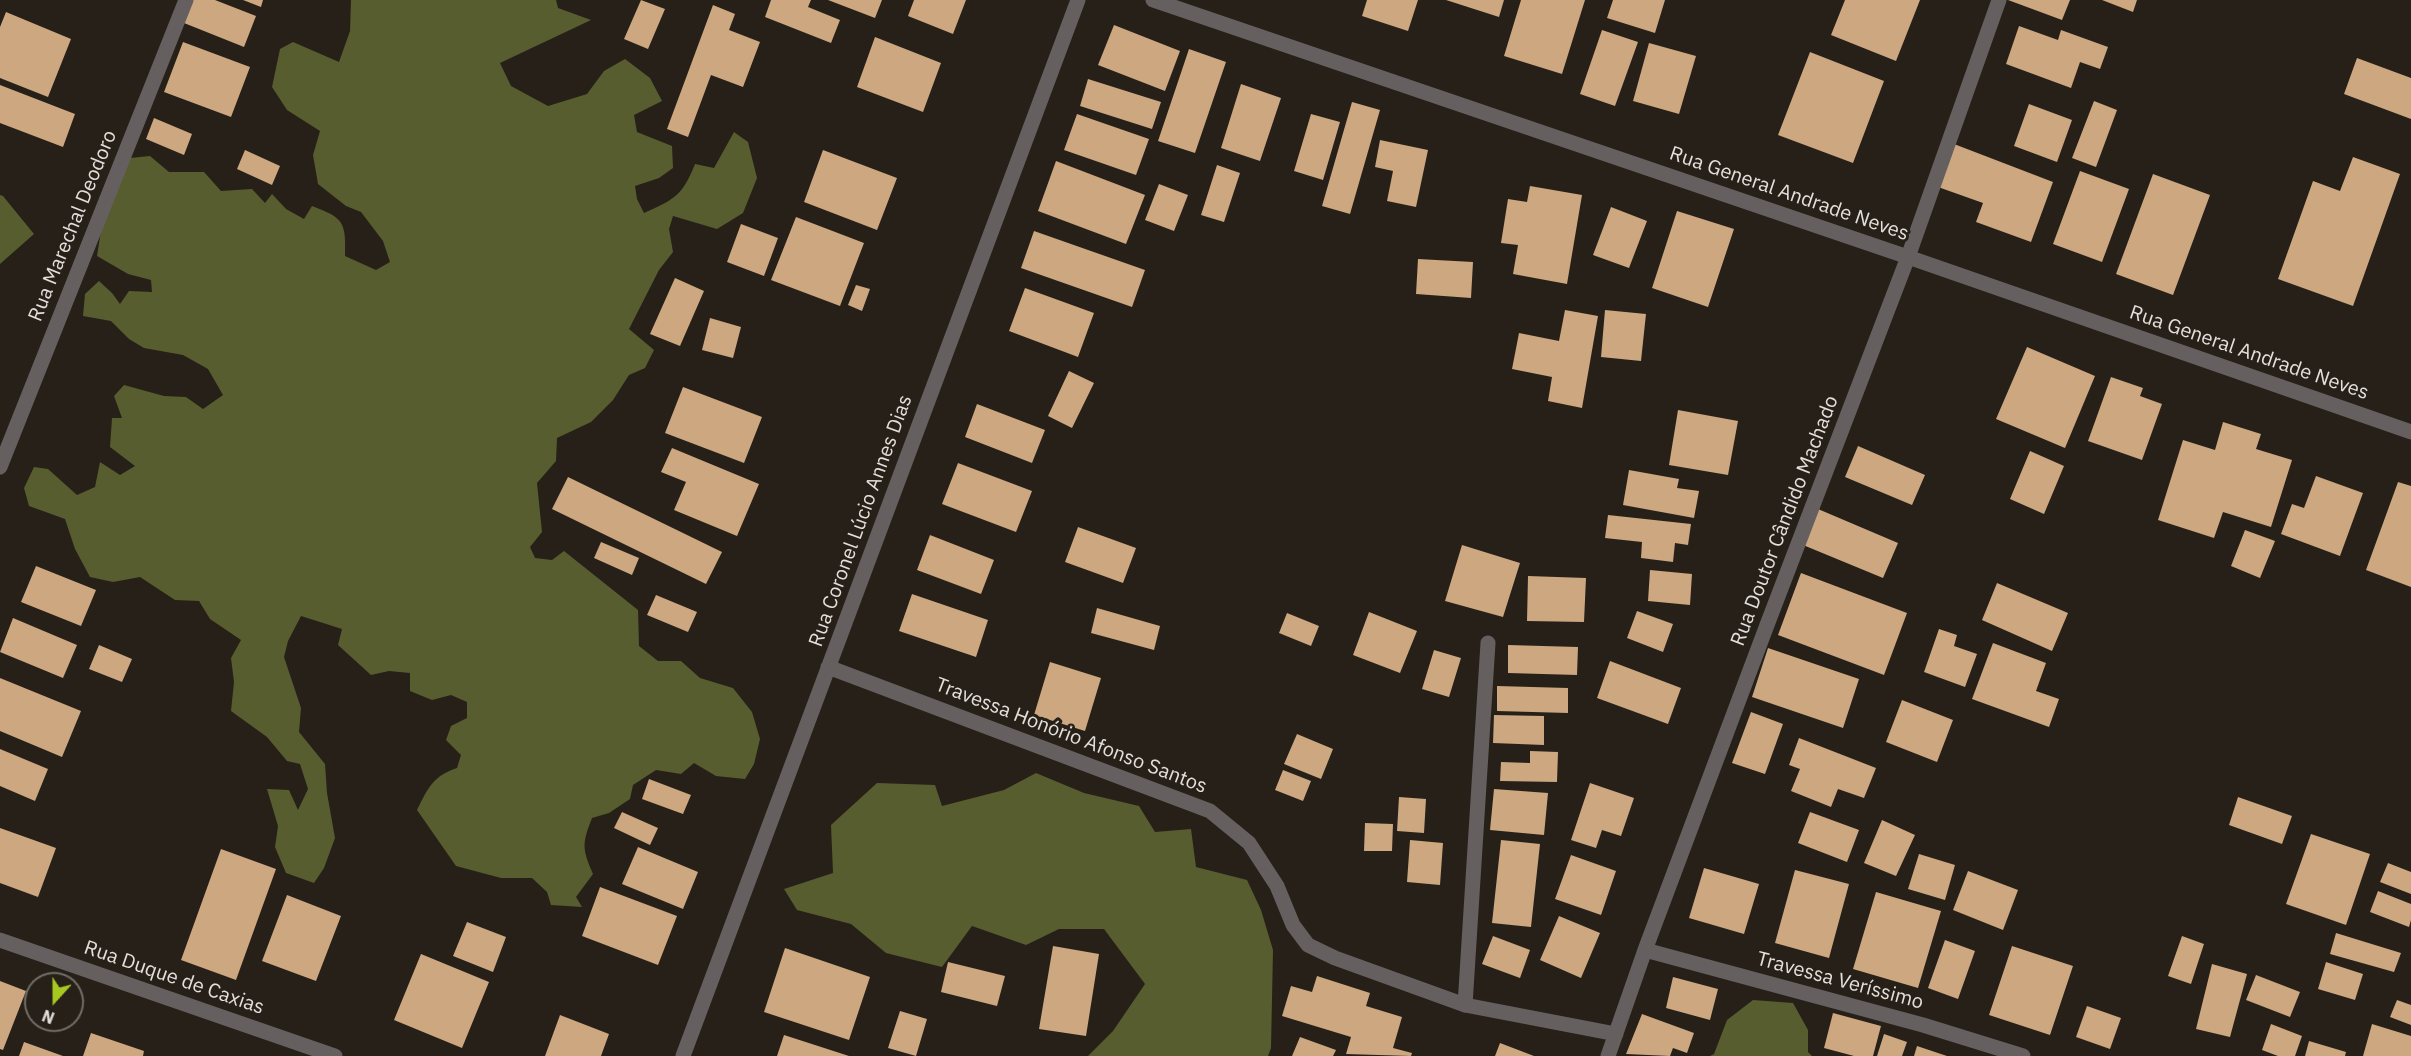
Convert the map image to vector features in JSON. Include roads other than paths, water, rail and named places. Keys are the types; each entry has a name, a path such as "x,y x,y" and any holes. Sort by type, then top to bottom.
{"street":[{"name":"Rua Marechal Deodoro","path":"0,467 186,0"},
{"name":"Rua Coronel Lúcio Annes Dias","path":"683,1056 1078,0"},
{"name":"Rua General Andrade Neves","path":"1153,0 1908,257 2411,432"},
{"name":"Rua Doutor Cândido Machado","path":"1608,1056 1645,951 1908,257 1999,0"},
{"path":"1465,1005 1488,643"},
{"name":"Travessa Honório Afonso Santos","path":"828,667 1210,811 1249,843 1278,886 1293,925 1308,945 1335,958 1465,1005 1616,1034"},
{"name":"Rua Duque de Caxias","path":"0,940 335,1056"},
{"name":"Travessa Veríssimo","path":"1645,951 1923,1024 2023,1056"}]}
